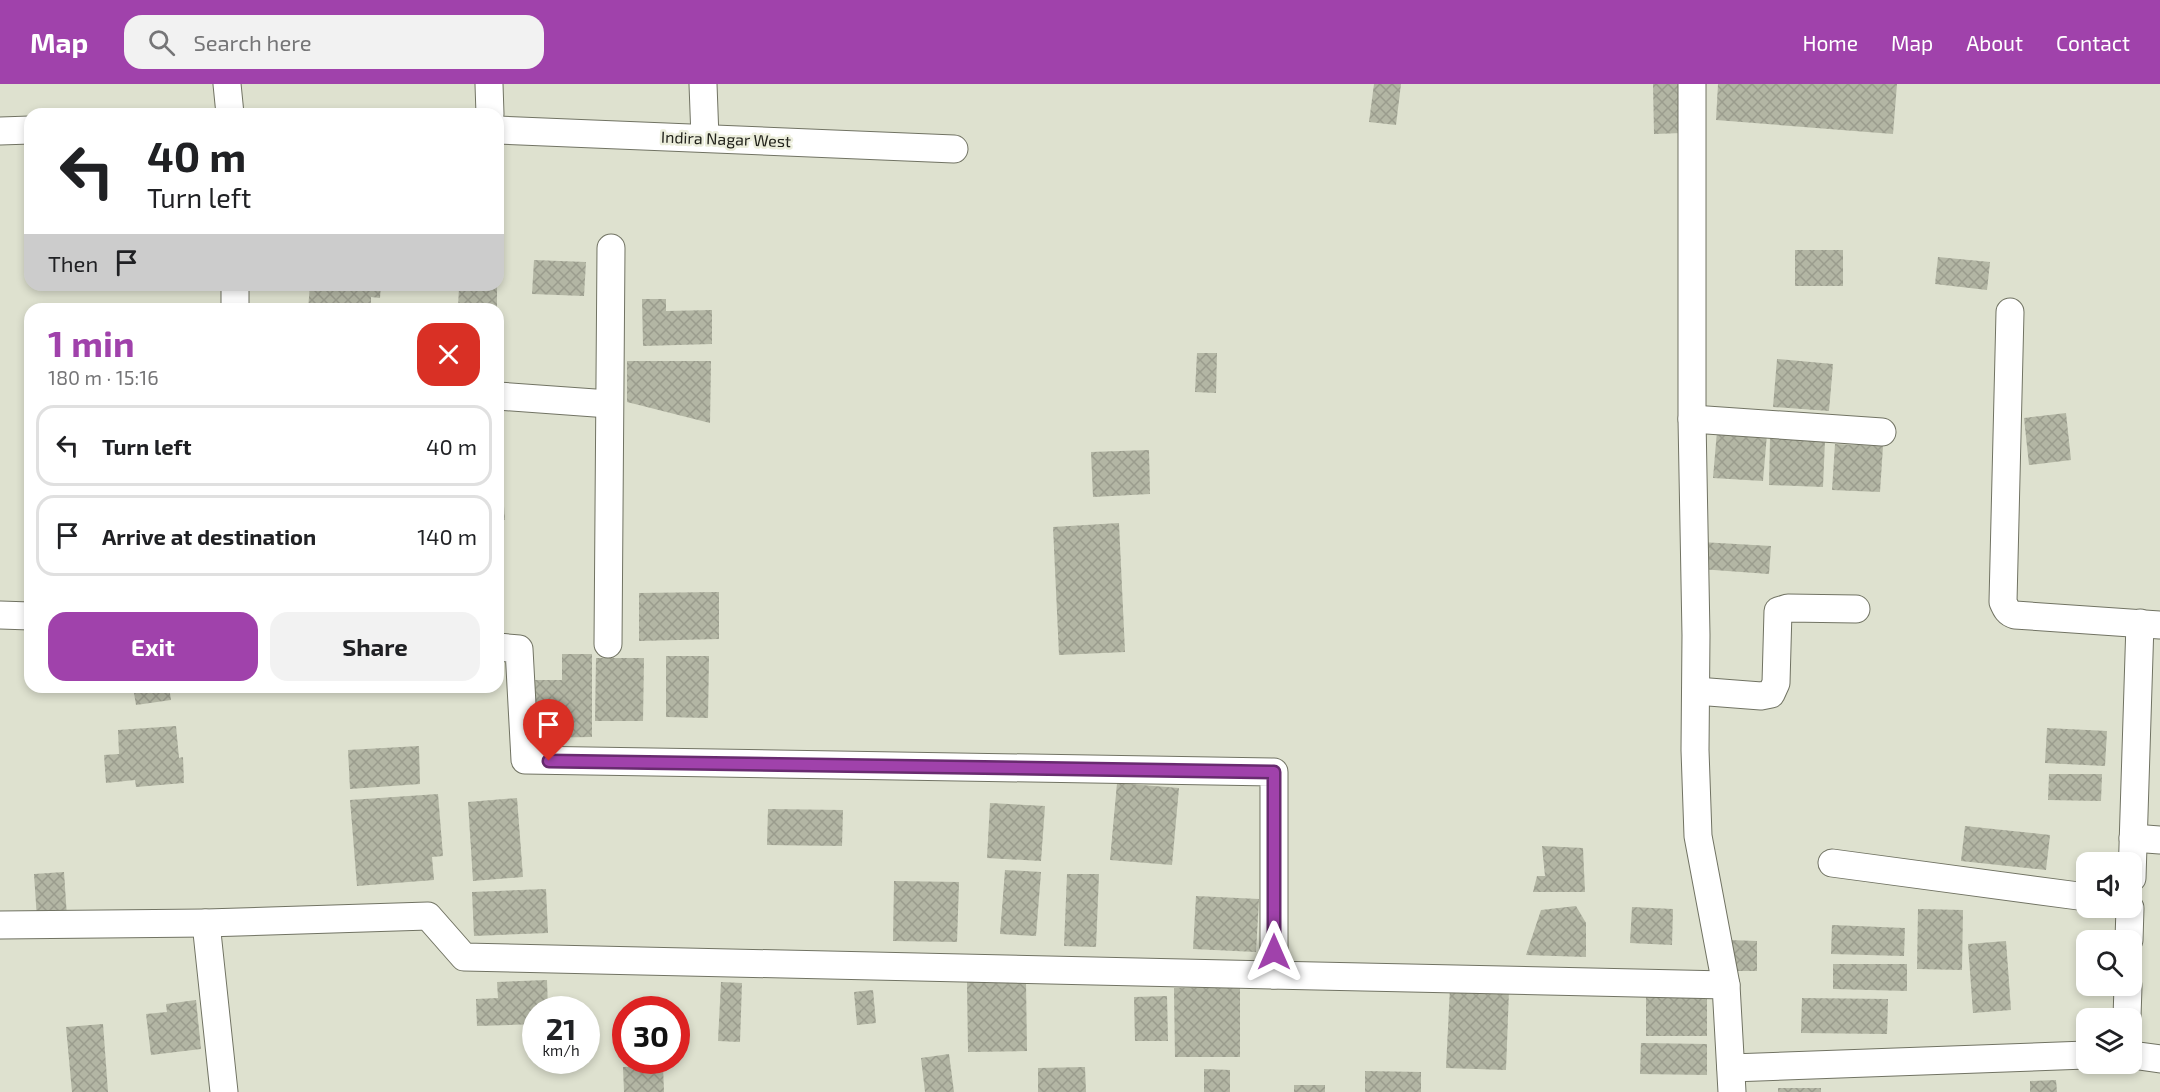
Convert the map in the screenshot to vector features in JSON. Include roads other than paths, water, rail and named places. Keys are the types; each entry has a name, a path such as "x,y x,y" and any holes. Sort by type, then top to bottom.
{"street":[{"path":"227,84 229,108"},
{"path":"489,84 490,108"},
{"path":"703,84 705,138"},
{"path":"1692,84 1692,419 1698,836 1726,985 1731,1080 2076,1056"},
{"path":"0,131 24,130"},
{"name":"Indira Nagar West","path":"504,130 954,149"},
{"path":"608,644 611,248"},
{"path":"2010,312 2003,602 2006,609 2015,615 2150,624 2133,852"},
{"path":"504,396 609,404"},
{"path":"1692,419 1882,432"},
{"path":"1695,691 1761,696 1772,694 1776,683 1778,611 1788,608 1856,609"},
{"path":"0,615 24,616"},
{"path":"504,648 519,649 525,760 1274,772 1274,975"},
{"path":"2133,838 2160,840"},
{"path":"1832,862 2076,896"},
{"path":"0,925 206,923 428,916 464,957 1726,985"},
{"path":"206,923 224,1092"},
{"path":"2142,1056 2160,1059"}]}
